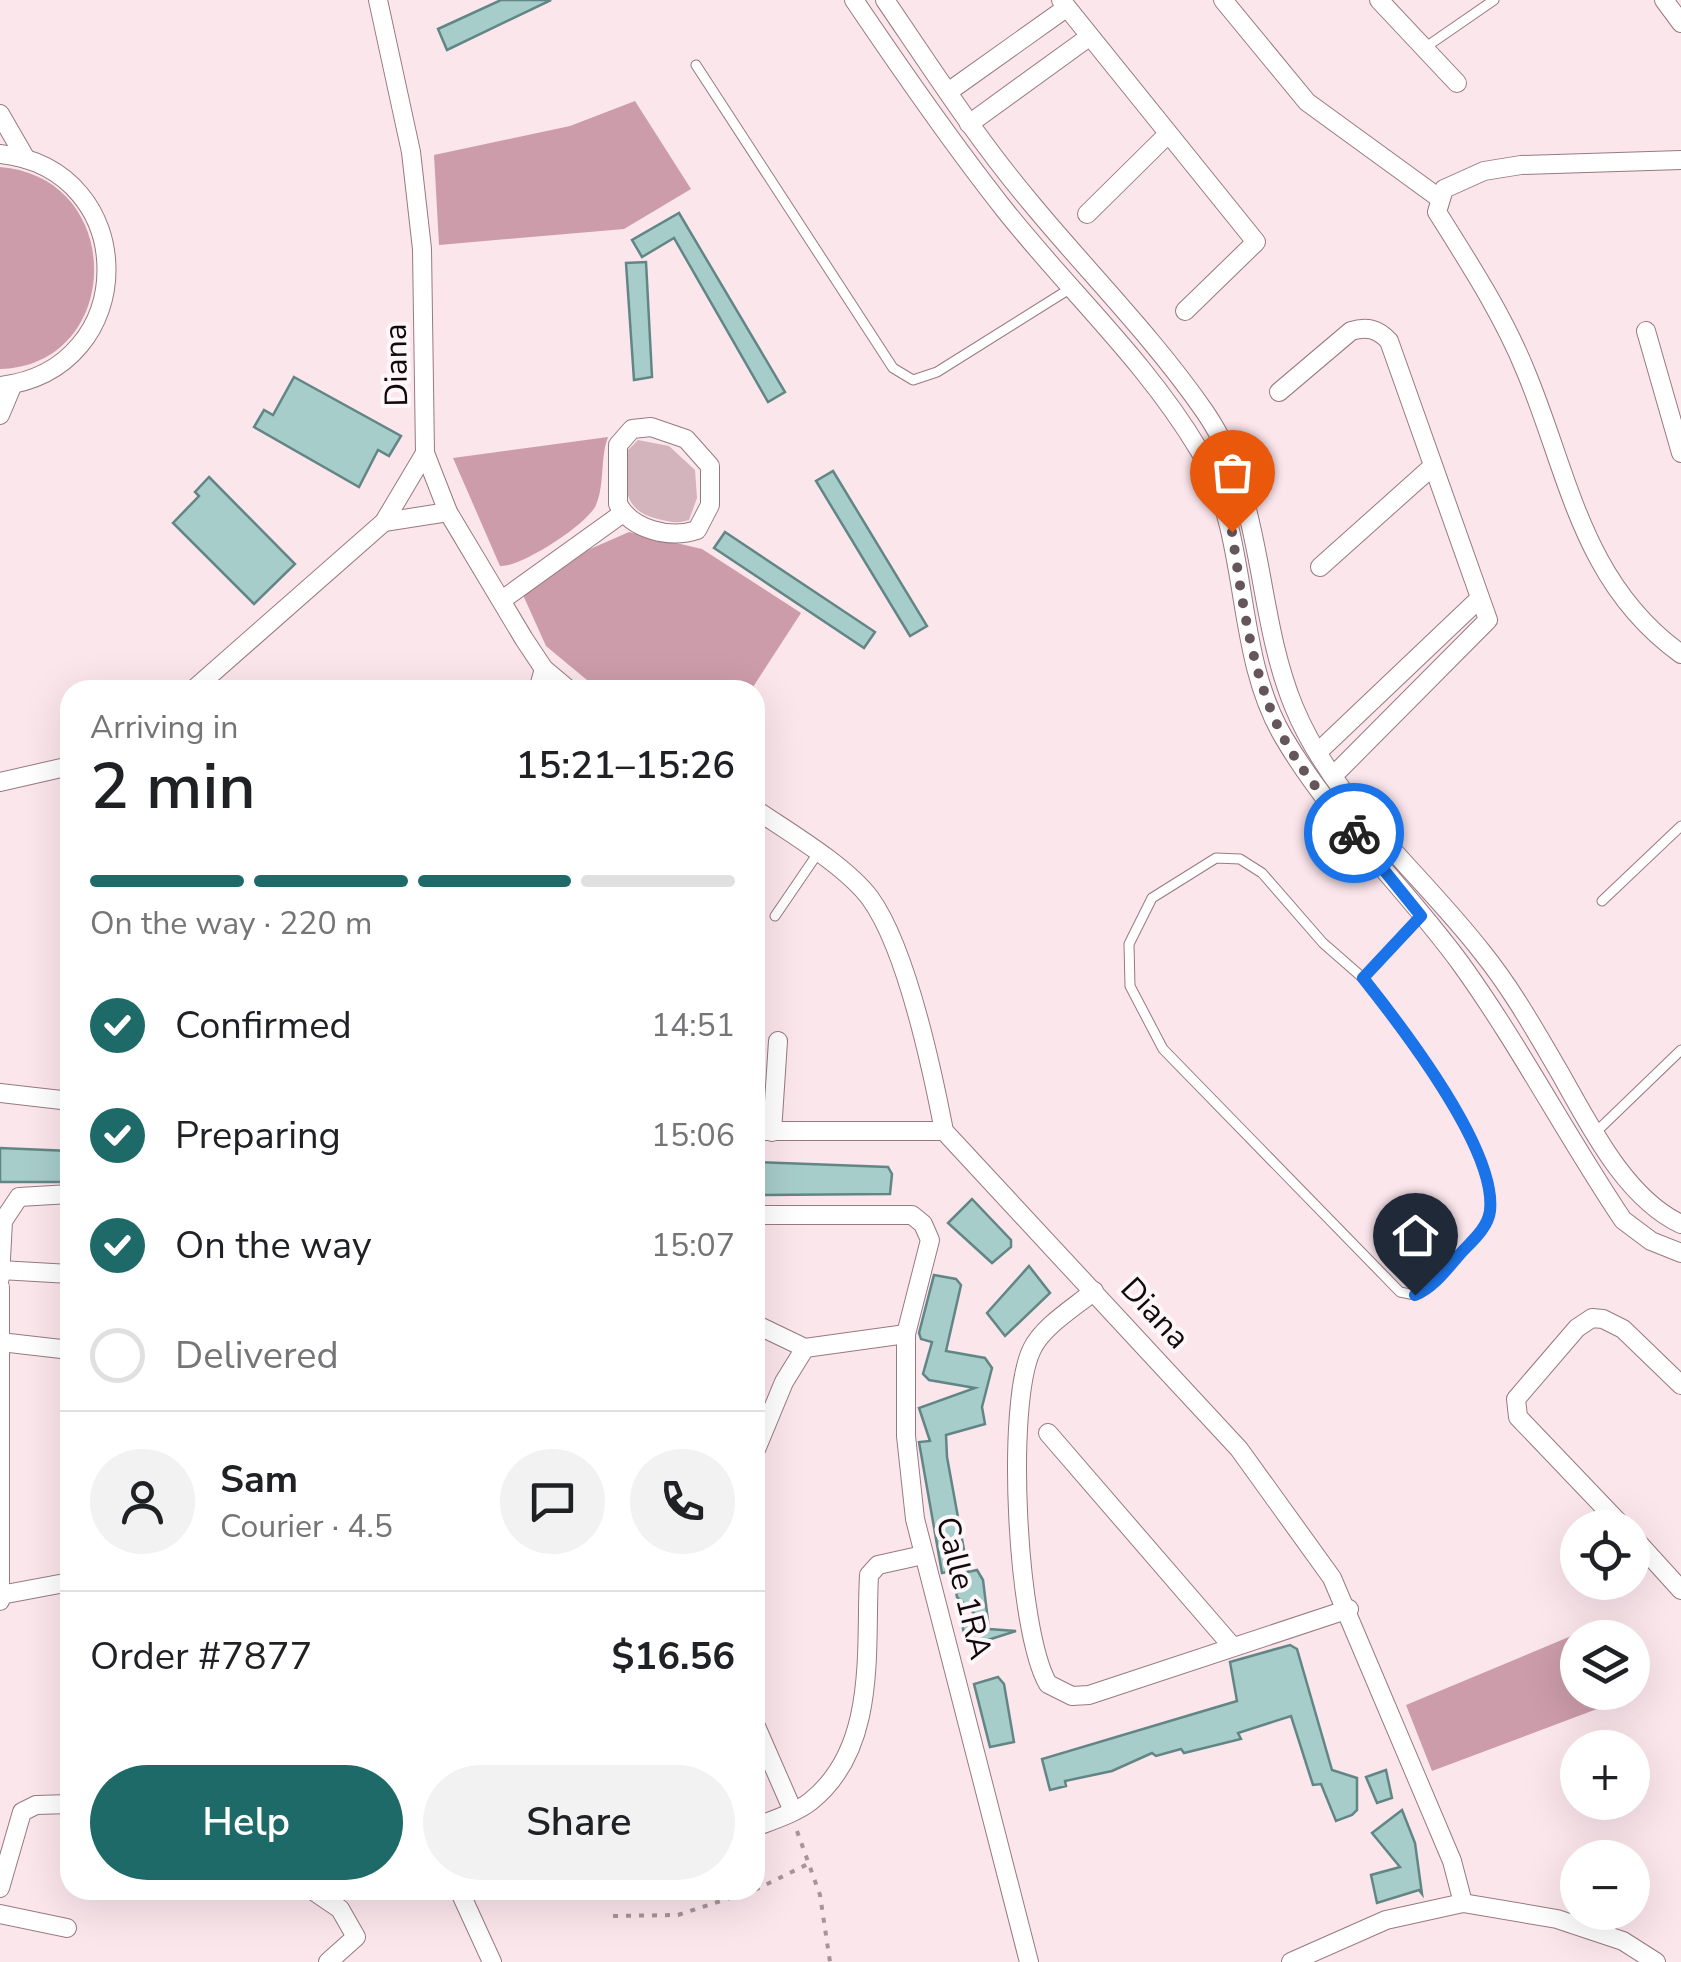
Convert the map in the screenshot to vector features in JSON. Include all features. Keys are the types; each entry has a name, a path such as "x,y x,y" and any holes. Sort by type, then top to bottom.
{"street":[{"name":"Diana","path":"378,0 411,152 420,230 426,361 425,452 448,512 544,669 557,680"},
{"path":"854,0 1004,210 1145,374 1218,482 1229,511 1243,607 1267,700 1282,736 1330,805 1461,964 1623,1220 1651,1241 1681,1253"},
{"path":"885,0 969,124 1206,413 1240,476 1249,504 1268,624 1293,704 1332,776 1484,953 1596,1132 1640,1194 1664,1216 1681,1224"},
{"path":"1223,0 1307,102 1439,198"},
{"path":"1378,0 1457,83"},
{"path":"1664,0 1681,23"},
{"path":"948,92 1063,4 1256,242 1185,311"},
{"path":"969,124 1089,37"},
{"path":"0,114 26,159"},
{"path":"1087,214 1168,134"},
{"path":"0,154 26,159 60,176 87,204 103,238 108,277 94,326 79,347 49,370 7,385 0,415"},
{"path":"1681,160 1503,168 1458,180 1439,198 1437,212 1486,292 1526,372 1559,474 1598,558 1627,604 1681,654"},
{"path":"1280,392 1351,331 1364,327 1389,341 1488,620 1332,776"},
{"path":"1646,331 1681,453"},
{"path":"651,427 672,431 694,444 706,458 712,476 710,504 696,530 651,530 623,512 615,480 618,445 626,433 651,427"},
{"path":"204,680 384,522 425,452"},
{"path":"1320,567 1434,466"},
{"path":"384,522 448,512"},
{"path":"502,600 623,512"},
{"path":"1318,752 1479,599"},
{"path":"541,680 544,669"},
{"path":"0,782 60,768"},
{"path":"765,816 818,853 869,898 891,941 933,1074 944,1131 765,1131"},
{"path":"765,1119 778,1040"},
{"path":"0,1093 60,1100"},
{"name":"Diana","path":"944,1131 1239,1448 1332,1578 1349,1609 1452,1861 1463,1903"},
{"path":"0,1278 3,1221 20,1198 60,1195"},
{"name":"Calle 1RA","path":"765,1215 912,1215 923,1224 930,1240 906,1334 906,1436 923,1555 1029,1962"},
{"path":"0,1270 60,1273"},
{"path":"0,1287 1,1598 60,1584"},
{"path":"1094,1291 1038,1340 1026,1368 1018,1498 1031,1630 1041,1671 1058,1692 1088,1694 1349,1609"},
{"path":"1607,1510 1518,1417 1516,1398 1578,1328 1592,1318 1603,1318 1623,1330 1681,1385"},
{"path":"765,1329 804,1348 906,1334"},
{"path":"0,1342 60,1349"},
{"path":"765,1428 784,1382 804,1348"},
{"path":"1048,1433 1232,1646"},
{"path":"765,1823 793,1811 827,1784 857,1722 868,1674 869,1575 878,1565 923,1555"},
{"path":"1650,1556 1681,1590"},
{"path":"765,1747 793,1811"},
{"path":"0,1888 22,1812 36,1804 60,1804"},
{"path":"326,1900 340,1910 356,1937 328,1962"},
{"path":"468,1900 492,1962"},
{"path":"1292,1962 1386,1920 1463,1903 1557,1919 1623,1941 1656,1962"},
{"path":"0,1914 68,1928"}],"lane":[{"path":"1424,48 1494,0"},
{"path":"696,64 894,368 914,380 938,372 1071,288"},
{"path":"1602,901 1681,826"},
{"path":"775,916 818,853"},
{"path":"1216,858 1240,859 1262,873 1323,942 1363,978 1422,1052 1491,1183 1490,1215 1484,1226 1444,1272 1415,1295 1400,1292 1163,1049 1130,986 1129,944 1152,898 1216,858"},
{"path":"1363,978 1421,916"},
{"path":"1596,1132 1681,1050"}],"path":[{"path":"793,1811 820,1895 830,1962"},
{"path":"765,1885 808,1864"},
{"path":"612,1916 678,1915 724,1900"}],"shaded area":[{"path":"635,101 691,189 624,229 439,245 434,155 570,126"},
{"path":"0,167 42,178 71,202 89,234 94,270 88,306 70,337 41,360 0,369"},
{"path":"608,437 599,497 590,513 537,553 500,566 453,458"},
{"path":"638,440 669,446 695,470 697,498 689,520 658,519 646,515 631,502 626,484 627,451"},
{"path":"629,532 702,549 801,613 757,680 587,680 546,646 523,595 581,553"},
{"path":"1560,1641 1560,1710 1594,1710 1432,1771 1406,1705"}],"building":[{"path":"501,0 551,0 447,50 438,29"},
{"path":"679,213 785,392 768,402 674,238 642,257 632,240"},
{"path":"646,262 652,377 634,380 626,263"},
{"path":"294,377 401,436 389,456 378,450 359,487 254,427 264,410 273,415"},
{"path":"833,471 927,626 910,636 816,481"},
{"path":"209,477 295,564 254,604 173,523 199,496 195,492"},
{"path":"725,532 875,632 864,648 714,548"},
{"path":"0,1148 60,1151 60,1182 0,1182"},
{"path":"765,1162 888,1167 892,1174 890,1194 765,1195"},
{"path":"972,1199 1011,1240 1011,1247 992,1263 948,1223"},
{"path":"1029,1266 1050,1293 1005,1336 987,1313"},
{"path":"934,1275 956,1279 961,1285 946,1351 985,1358 992,1368 982,1407 985,1424 946,1435 947,1457 968,1572 977,1570 983,1580 989,1629 1016,1631 972,1645 965,1638 961,1619 978,1617 957,1597 952,1571 942,1573 919,1442 930,1441 919,1408 975,1388 929,1380 923,1374 932,1342 921,1339 919,1333"},
{"path":"1290,1645 1297,1649 1332,1770 1357,1778 1357,1810 1352,1815 1336,1821 1321,1784 1313,1785 1291,1716 1238,1733 1241,1739 1184,1753 1181,1749 1156,1756 1152,1753 1112,1771 1065,1781 1066,1786 1050,1790 1042,1759 1237,1701 1230,1662"},
{"path":"998,1677 1004,1684 1014,1742 990,1747 974,1684"},
{"path":"1386,1770 1392,1798 1377,1803 1366,1777"},
{"path":"1402,1810 1415,1843 1422,1894 1419,1890 1377,1903 1371,1875 1400,1867 1372,1833"}],"way so far":[{"path":"1232,532 1243,607 1267,700 1282,736 1354,833"}],"route":[{"path":"1354,833 1421,916 1363,978 1422,1052 1491,1183 1490,1215 1484,1226 1444,1272 1424,1292 1415,1295"}]}
